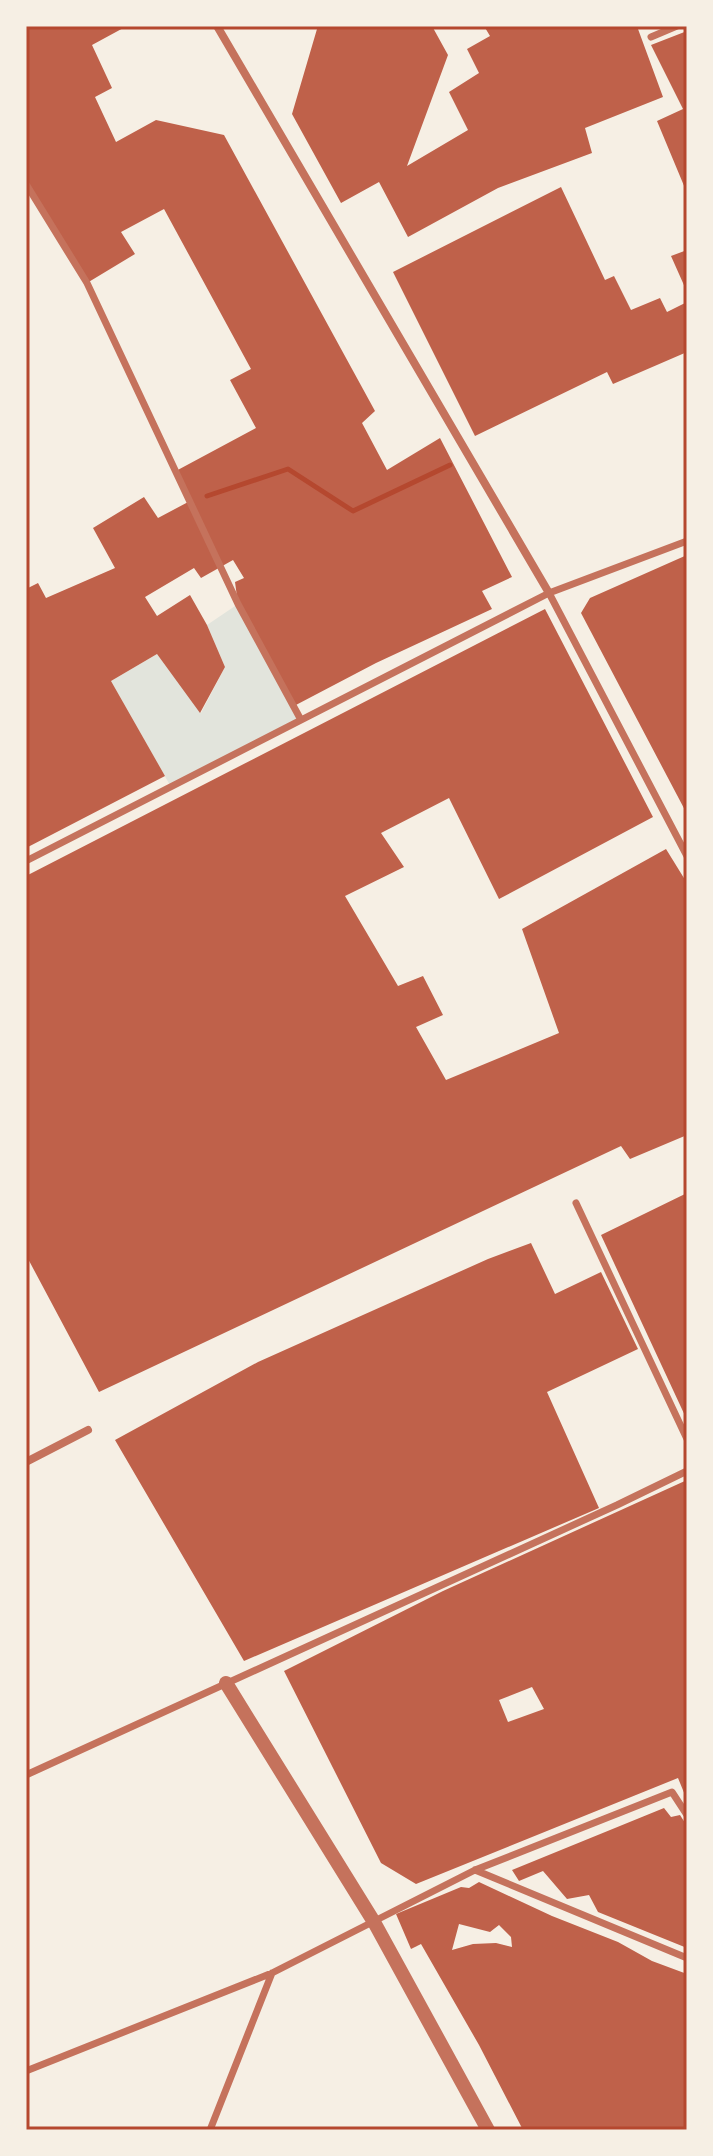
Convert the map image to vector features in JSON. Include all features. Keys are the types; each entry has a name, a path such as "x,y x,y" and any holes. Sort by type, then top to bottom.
{"street":[{"path":"217,26 549,593 687,856"},
{"path":"651,37 677,26"},
{"path":"26,184 87,283 238,604 301,720"},
{"path":"26,861 549,593 687,541"},
{"path":"576,1203 687,1439"},
{"path":"26,1462 88,1430"},
{"path":"26,1775 687,1471"},
{"path":"226,1683 374,1922 488,2130"},
{"path":"26,2071 272,1973 475,1870 672,1792 687,1815"},
{"path":"475,1870 687,1958"},
{"path":"210,2130 272,1973"}],"path":[{"path":"190,501 288,469 353,511 469,456"}],"shaded area":[{"path":"238,604 301,720 171,787 111,681 157,654 201,713 225,667 207,625"}],"building":[{"path":"26,26 127,26 92,45 112,88 95,97 116,142 156,120 224,135 375,411 362,423 387,470 440,438 512,577 482,591 492,609 376,663 294,706 238,604 235,582 244,578 233,560 201,578 194,568 145,597 157,616 190,595 207,625 225,667 200,713 157,654 111,681 165,776 26,848 26,589 38,583 46,598 115,568 93,528 144,497 158,518 190,501 174,472 256,428 230,380 251,369 164,209 121,232 135,254 87,283 26,184"},
{"path":"323,26 432,26 448,55 407,166 468,130 449,92 479,73 467,49 490,36 484,26 645,26 638,29 663,97 585,128 592,153 498,188 408,237 379,182 341,203 292,114 317,29"},
{"path":"687,31 687,193 657,121 683,109 651,45"},
{"path":"561,187 605,280 614,276 631,310 660,298 667,312 687,302 687,352 613,384 607,372 475,436 393,272"},
{"path":"687,250 687,292 671,256"},
{"path":"687,555 687,814 581,613 590,598"},
{"path":"545,609 653,817 499,899 449,798 381,833 404,867 345,896 398,986 423,976 443,1015 416,1027 446,1080 559,1033 522,929 666,849 687,883 687,1135 630,1159 621,1146 99,1392 26,1255 26,876"},
{"path":"687,1193 687,1420 601,1235"},
{"path":"531,1243 555,1294 601,1272 638,1349 547,1392 599,1508 244,1661 115,1440 258,1362 488,1259"},
{"path":"687,1480 687,1800 678,1778 416,1884 381,1863 284,1671 443,1591","holes":["532,1687 544,1709 508,1722 499,1700"]},
{"path":"664,1808 671,1817 680,1815 687,1826 687,1948 598,1912 589,1895 567,1899 543,1871 519,1881 512,1870"},
{"path":"479,1882 687,1974 687,2130 523,2130 421,1944 411,1949 396,1914 461,1887 469,1888","holes":["459,1924 490,1932 499,1925 511,1937 512,1947 496,1943 473,1944 452,1950"]}]}
